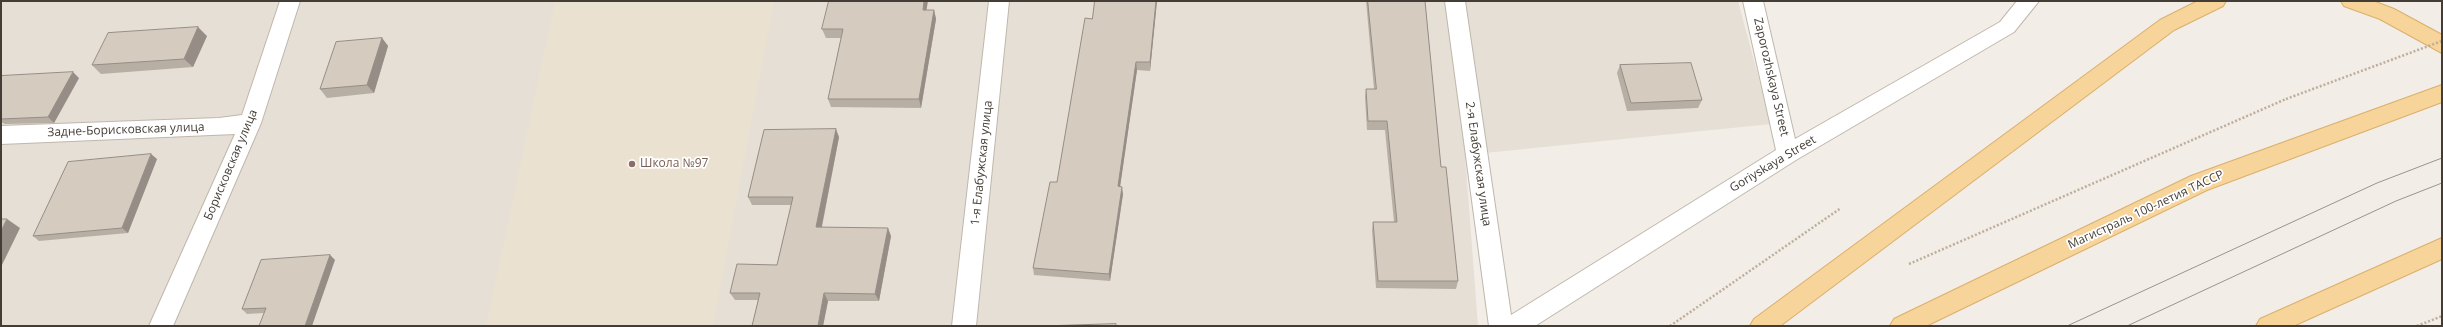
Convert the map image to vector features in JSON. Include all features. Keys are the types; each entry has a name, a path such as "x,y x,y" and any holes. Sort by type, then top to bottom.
{"main road":[{"path":"1762,326 2167,25 2216,1"},
{"path":"2351,1 2388,14 2442,45"},
{"name":"Магистраль 100-летия ТАССР","path":"1902,326 2199,183 2442,93"},
{"path":"2268,326 2442,248"}],"street":[{"name":"Борисковская улица","path":"161,326 250,124 290,1"},
{"name":"1-я Елабужская улица","path":"964,326 999,1"},
{"name":"2-я Елабужская улица","path":"1455,1 1501,326"},
{"name":"Zaporozhskaya Street","path":"1753,1 1788,154"},
{"name":"Goriyskaya Street","path":"1515,326 1788,154 2007,27 2028,1"},
{"name":"Задне-Борисковская улица","path":"1,135 219,127 250,124"}],"path":[{"path":"1909,264 2286,99 2442,41"},
{"path":"1670,326 1841,208"},
{"path":"2418,326 2442,316"}],"shaded area":[{"path":"1,1 1738,1 1771,124 1465,155 1478,326 1,326"},
{"name":"Школа №97","path":"555,1 774,1 713,326 486,326"}],"building":[{"path":"829,1 924,1 923,10 934,10 919,99 828,99 843,29 822,29"},
{"path":"1095,1 1156,1 1150,62 1136,62 1118,186 1122,187 1109,274 1033,268 1050,182 1057,182 1085,18 1092,19"},
{"path":"1368,1 1425,1 1441,167 1446,167 1458,281 1378,281 1373,222 1397,222 1387,121 1368,121 1366,89 1376,89"},
{"path":"198,27 184,59 92,65 108,33"},
{"path":"382,38 367,85 320,89 336,42"},
{"path":"1691,63 1702,100 1631,103 1620,65"},
{"path":"73,72 48,117 1,119 1,76"},
{"path":"836,129 816,227 888,228 875,294 824,293 818,326 752,326 760,293 730,293 737,264 777,265 793,197 748,197 764,130"},
{"path":"151,154 122,228 33,236 68,162"},
{"path":"1,219 7,219 1,231"},
{"path":"330,255 305,326 259,326 266,308 242,309 261,260"},
{"path":"1116,324 1116,326 1044,326"}],"tram line":[{"path":"2067,326 2377,183 2442,158"},
{"path":"2127,326 2396,201 2442,183"}],"place":[{"name":"Школа №97","path":"632,164"}]}
